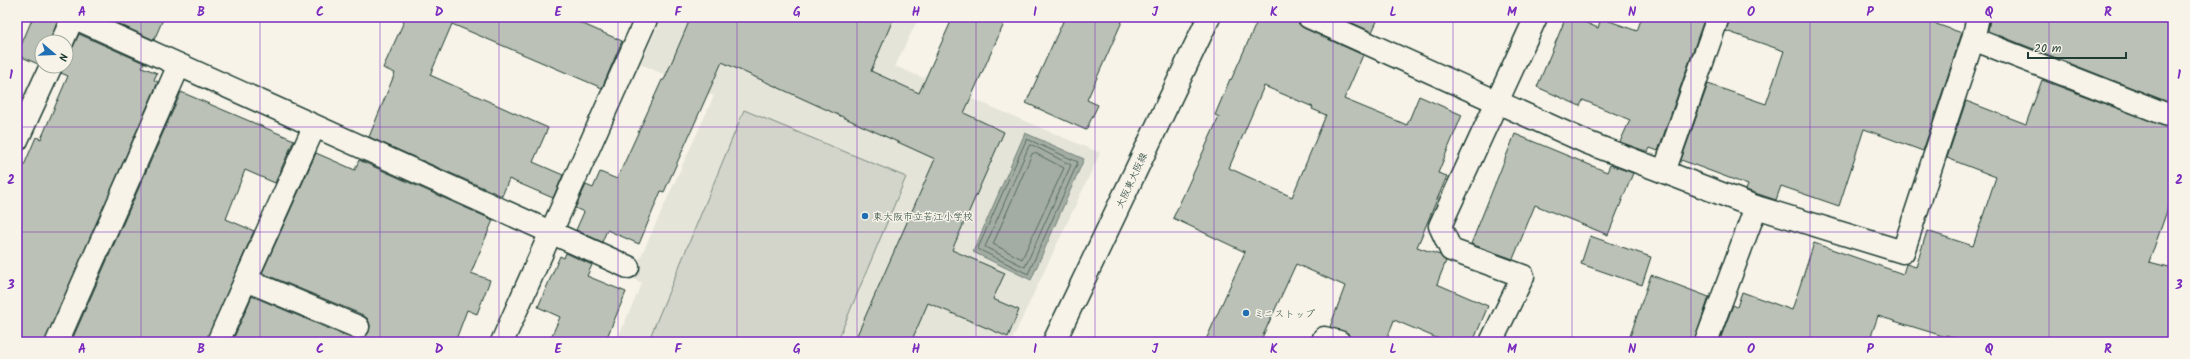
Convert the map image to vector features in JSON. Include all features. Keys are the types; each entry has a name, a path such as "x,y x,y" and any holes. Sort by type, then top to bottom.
{"street":[{"path":"66,34 73,17 552,235 628,267"},
{"path":"502,342 552,235 647,17"},
{"name":"大阪東大阪線","path":"1054,342 1209,17"},
{"path":"1309,17 1586,142 1756,207 1902,252 1973,39 1978,17"},
{"path":"1492,340 1523,276 1452,250 1440,226 1536,17"},
{"path":"1664,172 1718,17"},
{"path":"1973,39 2173,117"},
{"path":"57,342 179,65"},
{"path":"17,140 47,74"},
{"path":"218,342 314,127"},
{"path":"1706,342 1756,207"},
{"path":"246,280 358,327"},
{"path":"1323,342 1324,338 1339,342"}],"shaded area":[{"name":"東大阪市立若江小学校","path":"662,17 919,17 895,66 1100,153 1011,342 616,342 642,283 631,278 714,96 640,64"},
{"path":"744,110 906,177 837,342 648,342"}],"water":[{"path":"1025,133 1084,159 1031,280 973,252"}],"building":[{"path":"33,17 59,17 53,34 34,34 34,62 17,55"},
{"path":"103,17 164,17 154,40"},
{"path":"406,17 567,17 622,41 602,88 452,24 430,75 548,128 533,162 563,175 553,198 509,179 502,196 369,137 395,73 383,68"},
{"path":"691,17 894,17 871,71 919,93 953,17 1007,17 964,113 1004,132 952,250 1005,273 993,299 1019,310 1008,337 928,303 911,342 854,342 935,159 722,62 664,192 661,191 639,244 607,230 602,242 576,230 584,212 575,208 586,185 593,188 600,172 617,179 662,80 664,80"},
{"path":"1065,17 1124,17 1087,100 1098,105 1086,130 1026,103"},
{"path":"1259,17 1297,17 1299,24 1304,28 1363,55 1344,99 1407,125 1419,96 1462,115 1438,173 1447,176 1417,247 1440,255 1446,261 1437,284 1488,306 1473,342 1446,342 1394,320 1386,342 1351,342 1348,333 1330,327 1345,286 1296,264 1260,342 1205,342 1245,252 1173,218 1219,117 1215,115 1230,79 1231,80","holes":["1264,86 1313,107 1312,109 1326,115 1292,197 1229,168"]},
{"path":"1339,17 1379,17 1372,32"},
{"path":"1566,17 1573,17 1598,28 1601,18 1637,31 1642,17 1705,17 1658,151 1650,148 1648,152 1620,142 1630,120 1583,100 1580,106 1537,87"},
{"path":"1730,17 1916,17 1962,33 1923,151 1864,129 1839,206 1781,186 1776,200 1746,190 1748,185 1681,160 1708,84 1766,104 1784,51 1726,31"},
{"path":"1990,17 2173,17 2173,104 1988,31"},
{"path":"79,34 144,63 142,67 157,73 154,80 158,82 45,342 17,342 17,182 36,137 41,139 68,76 63,74 74,74 74,45"},
{"path":"2042,80 2173,129 2173,194 2149,262 2173,268 2173,342 1967,342 1878,316 1869,342 1719,342 1733,305 1737,307 1742,292 1792,310 1814,243 1903,274 1906,264 1916,267 1927,231 1973,246 1996,177 1947,158 1966,101 2026,124"},
{"path":"181,92 294,140 275,183 245,170 226,219 254,231 206,342 71,342"},
{"path":"1515,134 1607,172 1610,165 1633,173 1608,235 1535,205 1513,259 1471,244"},
{"path":"316,153 355,170 359,160 493,220 471,273 490,280 477,314 467,310 455,342 232,342 252,296 353,339 360,339 369,332 370,325 368,319 363,315 262,273"},
{"path":"1590,236 1651,257 1642,285 1581,264"},
{"path":"566,253 592,265 587,276 626,292 605,342 549,342 560,317 538,307 560,256 564,258"},
{"path":"1651,275 1709,297 1694,342 1628,342"}],"place":[{"name":"東大阪市立若江小学校","path":"865,216"},
{"name":"ミニストップ","path":"1246,313"}]}
